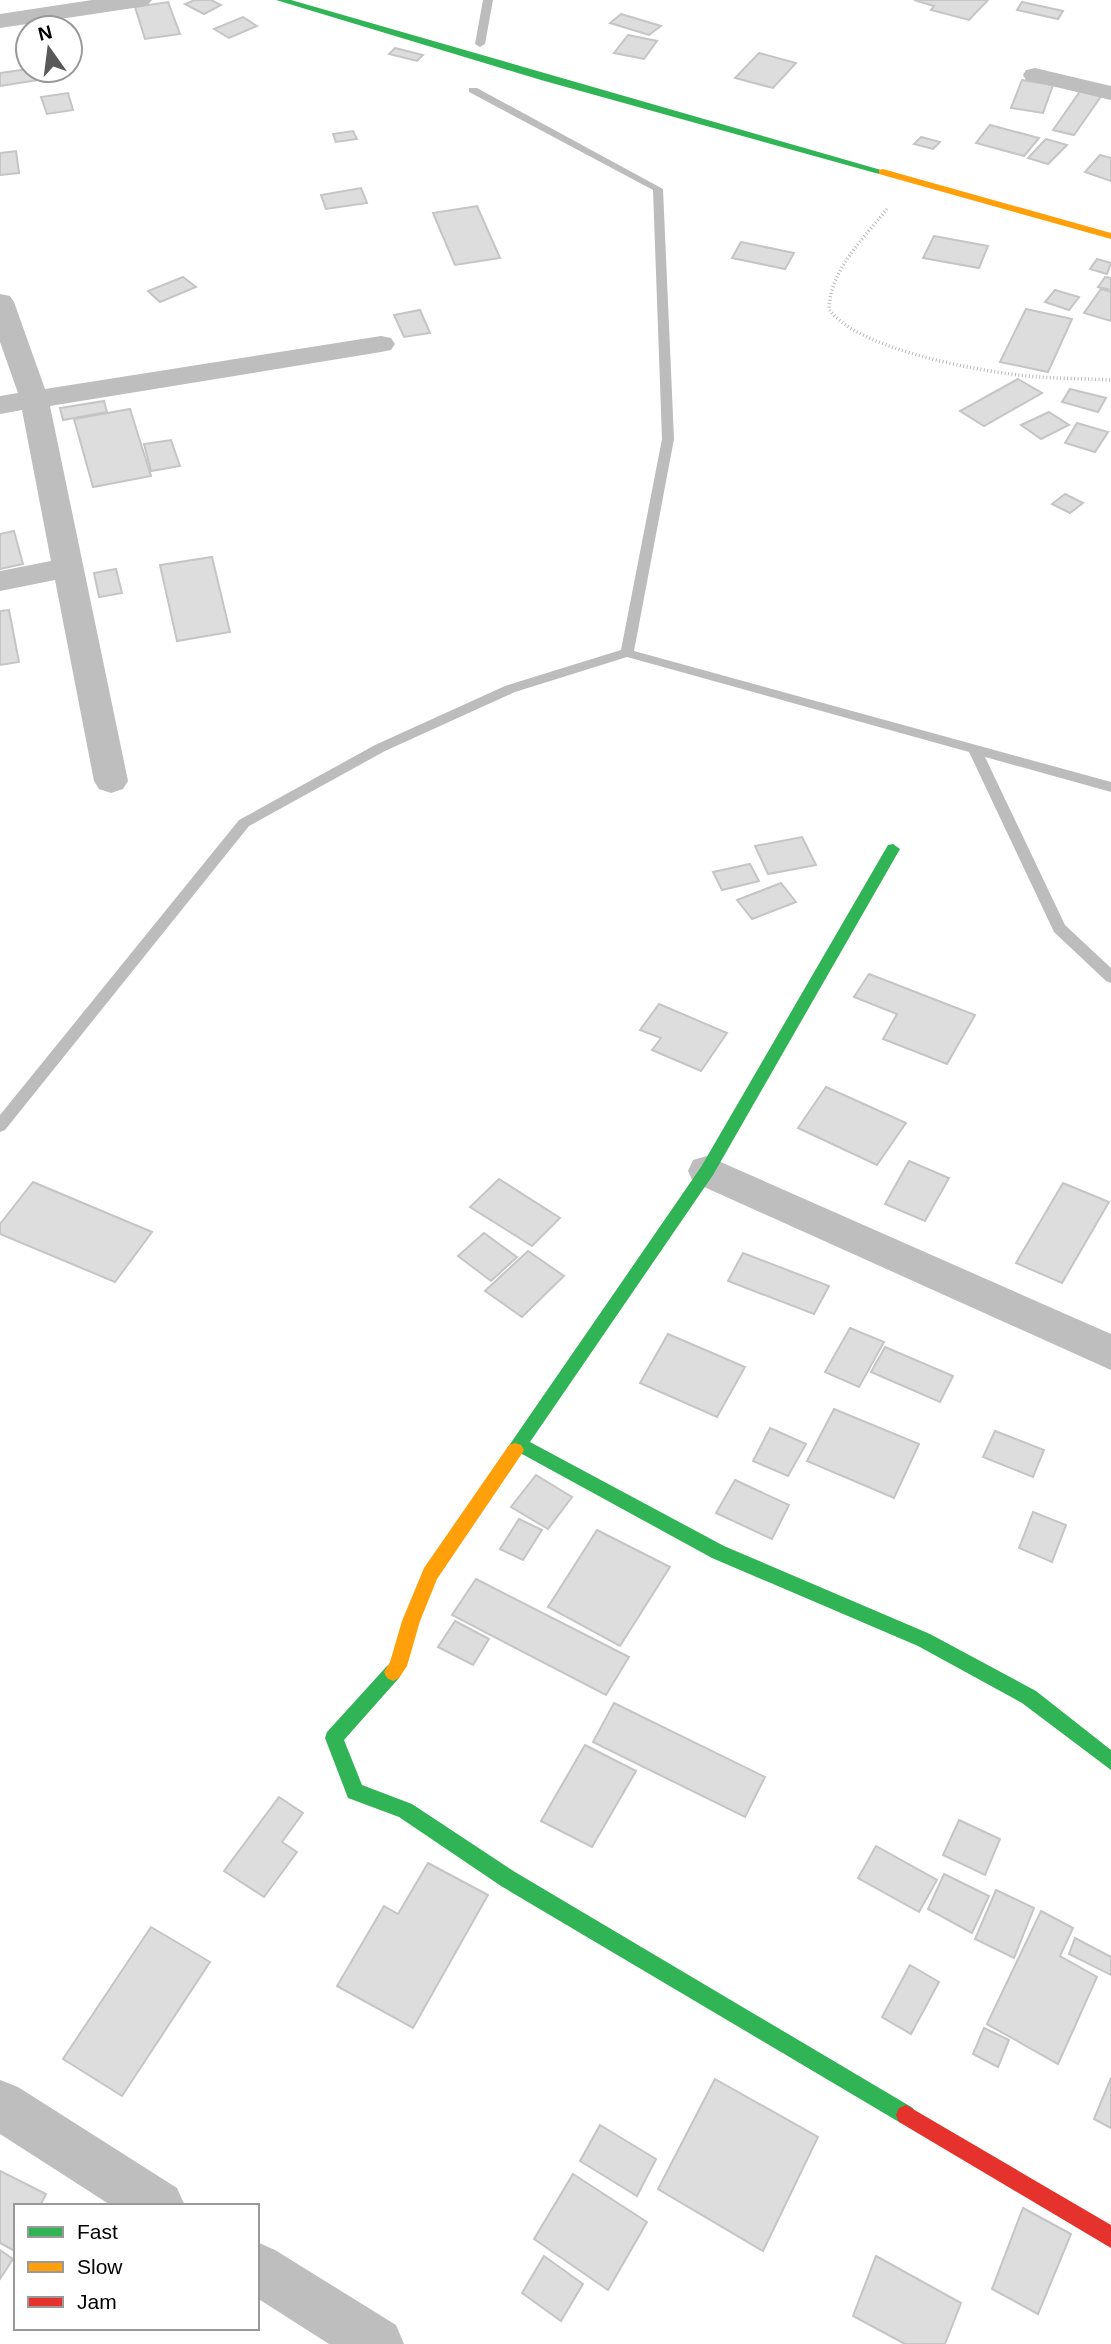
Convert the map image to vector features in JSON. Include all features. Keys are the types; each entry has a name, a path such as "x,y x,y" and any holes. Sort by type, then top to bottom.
{"street":[{"path":"0,20 140,0"},
{"path":"281,0 1111,236"},
{"path":"1035,75 1111,93"},
{"path":"0,302 34,398 111,781"},
{"path":"0,405 381,344"},
{"path":"0,581 68,568"},
{"path":"893,849 707,1171 430,1574 411,1621 398,1666 334,1738 355,1792 405,1810 508,1879 1111,2237"},
{"path":"707,1171 1111,1353"},
{"path":"519,1444 718,1552 924,1640 1029,1697 1111,1761"},
{"path":"0,2105 156,2204"},
{"path":"259,2269 377,2344"}],"path":[{"path":"909,180 838,274 829,309 835,321 853,332 905,351 1006,374 1111,380"}],"building":[{"path":"195,0 211,0 221,5 204,14 185,4"},
{"path":"914,0 988,0 969,20 931,10 934,6"},
{"path":"168,2 180,34 145,39 135,7"},
{"path":"1022,2 1063,11 1058,19 1017,10"},
{"path":"621,14 661,26 649,35 610,23"},
{"path":"243,17 257,26 229,38 214,29"},
{"path":"628,35 657,41 644,59 614,53"},
{"path":"395,48 423,55 417,61 389,54"},
{"path":"759,53 796,63 773,88 735,78"},
{"path":"14,71 14,84 0,86 0,73"},
{"path":"1022,80 1053,85 1043,113 1011,108"},
{"path":"1081,90 1102,95 1074,135 1053,130"},
{"path":"68,93 73,110 47,114 41,97"},
{"path":"990,125 1039,138 1024,156 976,143"},
{"path":"353,131 357,139 336,142 333,134"},
{"path":"921,137 940,142 933,149 914,144"},
{"path":"1046,139 1067,145 1048,164 1028,158"},
{"path":"16,151 19,173 0,175 0,153"},
{"path":"1100,155 1111,158 1111,181 1085,172"},
{"path":"361,188 367,203 326,209 321,195"},
{"path":"477,206 500,258 455,265 433,213"},
{"path":"934,236 988,246 979,268 923,258"},
{"path":"741,242 794,253 785,269 732,258"},
{"path":"1097,259 1111,263 1107,274 1090,269"},
{"path":"183,277 196,287 160,302 148,291"},
{"path":"1105,277 1111,278 1111,290 1098,287"},
{"path":"1101,289 1111,292 1111,321 1084,313"},
{"path":"1055,290 1079,297 1069,310 1045,302"},
{"path":"1026,309 1072,319 1048,372 1000,362"},
{"path":"420,310 430,333 404,337 394,315"},
{"path":"1018,379 1042,393 984,426 960,411"},
{"path":"1070,389 1106,398 1098,412 1062,402"},
{"path":"104,401 107,412 63,420 60,408"},
{"path":"130,409 151,476 93,487 74,419"},
{"path":"1049,412 1069,425 1041,439 1021,425"},
{"path":"1077,423 1108,432 1095,452 1065,443"},
{"path":"171,440 180,466 151,471 144,444"},
{"path":"1065,494 1083,503 1070,513 1052,504"},
{"path":"14,531 23,564 0,569 0,534"},
{"path":"212,557 230,632 177,641 160,565"},
{"path":"116,569 122,593 99,597 94,573"},
{"path":"9,610 19,662 0,665 0,611"},
{"path":"802,837 816,865 768,874 755,846"},
{"path":"750,864 759,881 722,890 713,872"},
{"path":"781,883 796,902 752,919 737,900"},
{"path":"869,974 975,1015 947,1064 883,1039 897,1014 854,997"},
{"path":"659,1004 727,1033 701,1071 652,1050 661,1038 640,1030"},
{"path":"826,1087 906,1123 877,1165 798,1128"},
{"path":"909,1161 949,1178 925,1221 885,1204"},
{"path":"499,1179 560,1218 532,1246 470,1207"},
{"path":"33,1182 152,1232 115,1282 0,1234 0,1224"},
{"path":"1063,1183 1109,1202 1062,1283 1016,1263"},
{"path":"484,1233 517,1257 491,1281 458,1256"},
{"path":"528,1251 564,1276 522,1317 485,1291"},
{"path":"743,1253 829,1286 814,1314 728,1281"},
{"path":"850,1328 884,1342 859,1387 825,1372"},
{"path":"668,1334 745,1367 717,1417 640,1383"},
{"path":"885,1347 953,1376 940,1402 871,1372"},
{"path":"834,1409 919,1444 894,1498 807,1461"},
{"path":"770,1428 806,1444 788,1476 753,1461"},
{"path":"995,1431 1044,1450 1033,1477 983,1457"},
{"path":"536,1475 572,1497 548,1529 511,1507"},
{"path":"735,1480 789,1505 772,1539 716,1513"},
{"path":"1033,1512 1066,1525 1052,1562 1019,1548"},
{"path":"519,1519 542,1530 523,1560 500,1549"},
{"path":"597,1530 670,1567 620,1646 548,1607"},
{"path":"476,1579 629,1657 606,1695 452,1615"},
{"path":"455,1621 489,1639 473,1665 438,1647"},
{"path":"614,1703 765,1777 745,1817 593,1742"},
{"path":"585,1745 636,1771 592,1847 541,1821"},
{"path":"279,1797 303,1813 282,1842 297,1852 264,1897 224,1871"},
{"path":"959,1820 1000,1839 985,1875 943,1855"},
{"path":"876,1846 937,1880 919,1912 858,1878"},
{"path":"428,1863 488,1895 413,2028 337,1986 384,1906 398,1914"},
{"path":"944,1874 989,1896 972,1933 928,1909"},
{"path":"996,1890 1034,1908 1014,1958 975,1939"},
{"path":"1041,1911 1073,1928 1060,1956 1097,1977 1058,2064 987,2024"},
{"path":"151,1927 210,1962 122,2096 63,2059"},
{"path":"1075,1938 1111,1957 1111,1975 1069,1954"},
{"path":"910,1965 939,1982 911,2034 882,2017"},
{"path":"984,2028 1009,2040 998,2067 973,2054"},
{"path":"1111,2078 1111,2128 1094,2119"},
{"path":"715,2079 818,2137 763,2251 658,2189"},
{"path":"600,2125 656,2159 637,2196 580,2161"},
{"path":"0,2171 46,2194 41,2204 14,2204 14,2250 0,2243"},
{"path":"573,2174 647,2222 608,2290 534,2239"},
{"path":"1023,2208 1071,2234 1038,2314 992,2289"},
{"path":"0,2250 13,2259 0,2279"},
{"path":"544,2256 583,2284 561,2321 522,2293"},
{"path":"876,2256 961,2303 945,2344 905,2344 853,2316"}],"waterway":[{"path":"480,44 488,0"},
{"path":"473,90 658,189 668,439 627,653"},
{"path":"0,1126 244,823 380,748 510,689 627,653"},
{"path":"627,653 1111,787"},
{"path":"975,750 1059,928 1111,977"}],"traffic: fast":[{"path":"281,0 545,78 883,172"},
{"path":"515,1450 707,1171 893,849"},
{"path":"519,1444 718,1552 924,1640 1029,1697 1111,1761"},
{"path":"393,1672 334,1738 355,1792 405,1810 508,1879 906,2115"}],"traffic: slow":[{"path":"883,172 1111,236"},
{"path":"393,1672 398,1666 411,1621 430,1574 515,1450"}],"traffic: jam":[{"path":"906,2115 1111,2237"}]}
